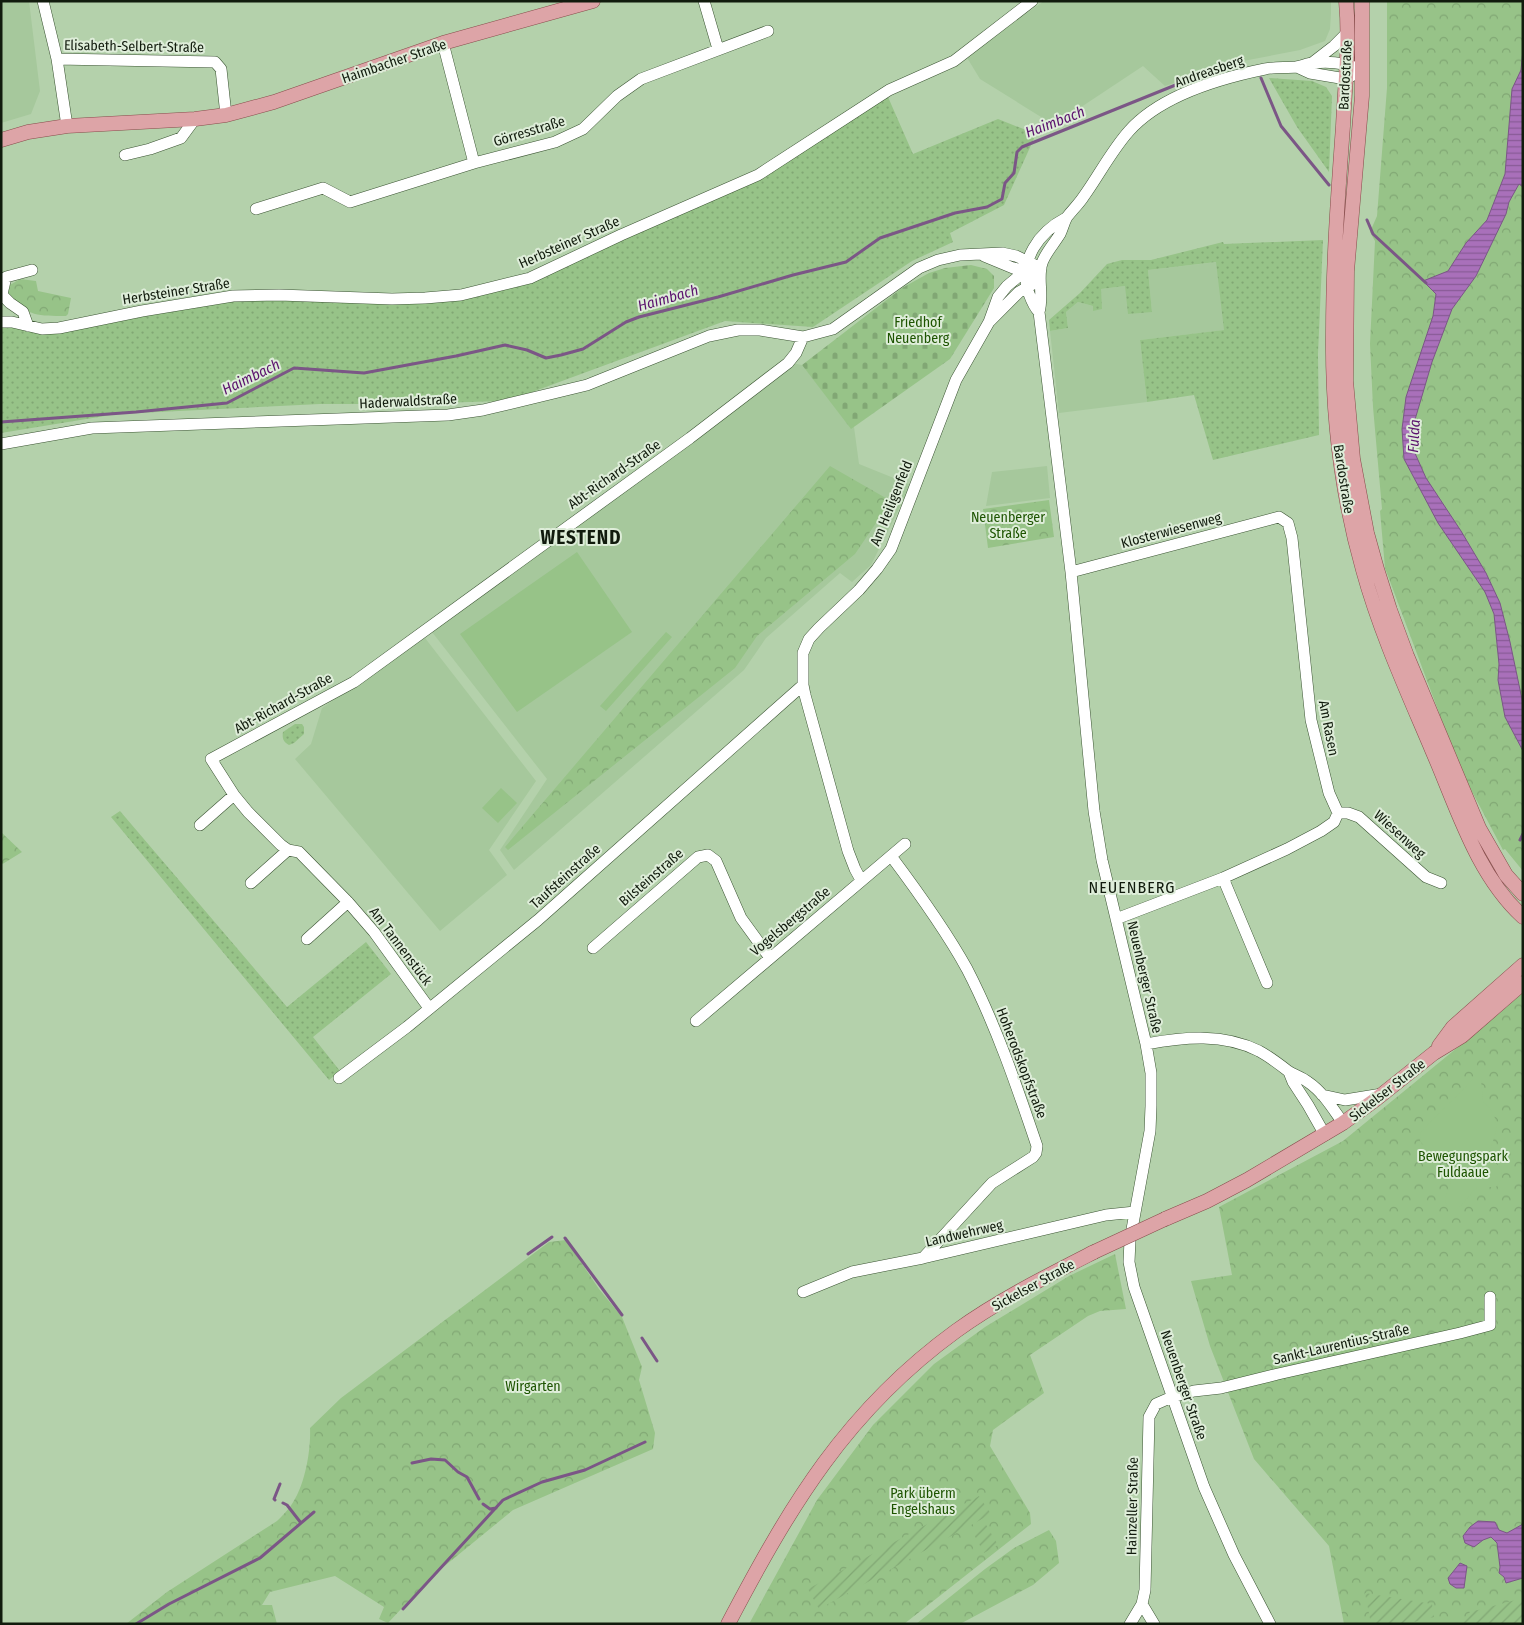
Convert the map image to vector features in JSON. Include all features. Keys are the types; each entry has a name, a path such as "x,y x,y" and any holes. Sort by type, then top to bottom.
{"main road":[{"name":"Haimbacher Straße","path":"1,140 28,132 67,126 195,119 226,115 274,102 443,44 577,3 593,1"},
{"name":"Bardostraße","path":"1346,1 1348,32 1346,80 1332,331 1333,378 1338,439 1354,536 1366,582 1394,660 1482,866 1503,897 1523,917"},
{"name":"Bardostraße","path":"1362,1 1362,70 1358,153 1348,271 1346,381 1354,459 1367,534 1393,620 1479,828 1506,875 1523,894"},
{"name":"Sickelser Straße","path":"1434,1053 1453,1027 1523,965"},
{"name":"Sickelser Straße","path":"728,1624 770,1546 798,1500 836,1446 872,1403 909,1368 957,1330 1020,1291 1094,1252 1207,1201 1343,1124 1434,1053 1462,1036 1523,983"}],"street":[{"path":"43,1 57,59 67,126"},
{"path":"704,1 718,49"},
{"name":"Herbsteiner Straße","path":"1,322 12,322 42,329 59,328 142,311 233,296 425,298 461,295 530,278 629,231 758,176 890,90 954,61 1032,1"},
{"name":"Görresstraße","path":"256,209 323,188 350,202 474,163 555,142 583,129 617,96 641,79 768,32"},
{"name":"Andreasberg","path":"1312,63 1348,32"},
{"path":"443,44 474,163"},
{"name":"Elisabeth-Selbert-Straße","path":"57,59 215,62 222,69 226,115"},
{"name":"Andreasberg","path":"1026,269 1033,248 1050,229 1066,218 1083,199 1129,130 1142,118 1165,103 1189,92 1229,78 1267,68 1296,67 1312,63 1346,63 1362,70"},
{"name":"Andreasberg","path":"1296,67 1310,73 1346,80"},
{"path":"1346,80 1362,70"},
{"path":"125,155 150,149 181,138 195,119"},
{"name":"Andreasberg","path":"1041,274 1045,257 1066,218"},
{"path":"803,337 833,329 919,268 938,260 960,255 1002,253 1016,256 1026,269 1041,274"},
{"name":"Neuenberger Straße","path":"1026,269 1027,287 1031,300 1039,312"},
{"name":"Am Heiligenfeld","path":"862,880 848,851 803,685 803,654 809,639 859,590 877,570 891,549 956,380 989,322 998,297 1012,280 1026,269"},
{"path":"28,326 23,312 10,303 2,294 6,277 32,270"},
{"name":"Neuenberger Straße","path":"1041,274 1039,312 1071,572 1094,805 1102,860 1146,1044 1151,1073 1150,1122 1130,1240 1129,1262 1134,1287 1195,1463 1234,1555 1270,1624"},
{"name":"Am Heiligenfeld","path":"989,322 1010,300 1041,274"},
{"name":"Haderwaldstraße","path":"1,444 92,428 448,415 492,408 587,385 709,336 724,332 760,330 803,337"},
{"name":"Abt-Richard-Straße","path":"211,758 354,682 690,438 788,363 796,353 803,337"},
{"name":"Klosterwiesenweg","path":"1071,572 1279,517"},
{"name":"Am Rasen","path":"1279,517 1288,523 1292,538 1311,720 1328,792 1338,813"},
{"name":"Taufsteinstraße","path":"339,1078 366,1059 538,920 803,685"},
{"name":"Am Tannenstück","path":"211,758 234,795 248,812 288,850 299,852 348,902 374,932 429,1008"},
{"path":"200,825 234,795"},
{"path":"1116,919 1223,878 1321,832 1334,822 1338,813"},
{"name":"Wiesenweg","path":"1338,813 1359,817 1426,877 1441,883"},
{"name":"Vogelsbergstraße","path":"696,1020 905,844"},
{"path":"252,883 288,850"},
{"name":"Bilsteinstraße","path":"593,948 698,857 708,855 716,862 741,918 770,958"},
{"name":"Hoherodskopfstraße","path":"891,856 939,923 967,969 992,1023 1037,1146 1033,1157 992,1184 923,1258"},
{"path":"1223,878 1267,983"},
{"path":"307,939 348,902"},
{"path":"1146,1044 1184,1038 1206,1037 1225,1040 1260,1051 1289,1072 1307,1081 1322,1095 1343,1124"},
{"path":"1289,1072 1324,1135"},
{"path":"1322,1095 1345,1100 1384,1093"},
{"name":"Landwehrweg","path":"803,1292 852,1272 923,1258 1112,1214 1135,1212"},
{"name":"Sankt-Laurentius-Straße","path":"1172,1397 1194,1391 1221,1388 1490,1325 1490,1297"},
{"name":"Hainzeller Straße","path":"1130,1624 1142,1604 1145,1590 1149,1417 1156,1404 1172,1397"},
{"path":"1142,1604 1154,1624"}],"shaded area":[{"path":"1,1 29,1 40,91 31,114 1,123"},
{"path":"1044,1 1331,1 1330,29 1325,41 1300,50 1238,62 1165,86 1143,66 1054,125 980,79 966,56"},
{"path":"1217,262 1225,330 1140,340 1147,402 1059,413 1050,331 1068,328 1066,312 1078,302 1093,306 1101,289 1125,286 1152,312 1148,270"},
{"path":"791,363 802,365 854,427 859,464 911,485 871,565 852,582 840,573 766,638 744,670 514,870 500,850 547,779 432,632 767,371"},
{"path":"1047,466 1050,498 986,506 992,472"},
{"path":"425,638 536,781 489,850 507,875 440,931 295,759 311,744 322,708"}],"green space":[{"path":"1387,1 1523,1 1523,871 1505,849 1503,850 1460,769 1385,568 1370,344 1375,241 1370,232 1377,216 1387,88"},
{"path":"1269,78 1312,81 1326,87 1332,96 1329,172 1297,127"},
{"path":"888,97 913,154 998,119 1036,134 1004,205 950,233 953,242 912,261 813,327 725,321 503,401 320,404 117,414 1,433 1,323 58,324 219,300 411,297 476,289 543,269 757,178"},
{"path":"1323,240 1318,354 1319,435 1213,460 1194,395 1147,402 1140,340 1224,330 1216,262 1148,270 1152,312 1128,314 1125,286 1101,289 1102,309 1093,311 1093,306 1078,302 1066,312 1068,328 1050,331 1049,320 1080,293 1107,264 1122,260 1151,260 1223,242 1224,244"},
{"name":"Friedhof Neuenberg","path":"971,265 987,269 994,276 994,288 950,359 851,429 802,365 902,288 929,273 945,268"},
{"path":"20,279 36,281 38,291 71,298 68,314 66,316 48,316 34,314 15,303 7,297 10,285"},
{"path":"830,466 891,501 855,554 757,636 735,668 508,850 505,847"},
{"name":"Neuenberger Straße","path":"1049,500 1054,537 988,548 983,509"},
{"path":"577,552 632,632 517,712 460,634"},
{"path":"666,632 672,637 606,711 600,706"},
{"path":"295,724 302,724 304,734 289,745 283,740 283,732"},
{"path":"501,788 517,803 498,823 482,808"},
{"path":"120,811 287,1007 366,942 391,974 313,1037 340,1071 329,1080 111,817"},
{"path":"1,832 22,852 1,865"},
{"name":"Bewegungspark Fuldaaue","path":"1523,992 1523,1624 1344,1624 1329,1546 1254,1459 1210,1346 1191,1281 1232,1275 1219,1207 1343,1141"},
{"path":"1473,1079 1481,1079 1483,1101 1495,1118 1497,1128 1490,1151 1442,1156 1430,1153 1420,1141 1421,1132"},
{"name":"Bewegungspark Fuldaaue","path":"1478,1157 1490,1160 1499,1166 1502,1176 1500,1181 1496,1187 1477,1187 1459,1208 1449,1208 1445,1199 1451,1181 1449,1169 1463,1160"},
{"name":"Wirgarten","path":"566,1240 599,1289 622,1317 642,1367 639,1380 655,1433 653,1449 513,1510 430,1578 388,1623 379,1619 384,1607 335,1576 270,1592 262,1605 272,1605 277,1624 126,1624 167,1592 277,1521 284,1514 300,1489 308,1458 310,1428 341,1398 549,1242"},
{"name":"Park überm Engelshaus","path":"1115,1254 1126,1309 1100,1311 1088,1316 1030,1355 1044,1393 993,1430 990,1446 1030,1513 1031,1524 904,1624 749,1624 817,1500 873,1425 934,1364 985,1327 1069,1276"},
{"path":"979,1496 991,1514 819,1609 808,1589"},
{"path":"985,1523 998,1545 984,1553 972,1531"},
{"path":"1049,1530 1056,1541 1059,1563 1033,1585 960,1624 916,1624 1014,1548"},
{"path":"1365,1593 1432,1604 1434,1617 1406,1624 1371,1624"},
{"path":"1523,1598 1523,1624 1463,1624 1466,1616 1471,1611"}],"water":[{"name":"Fulda","path":"1523,50 1523,187 1519,184 1476,276 1452,309 1432,362 1414,423 1414,451 1426,478 1486,573 1500,603 1523,704 1523,751 1505,717 1498,680 1499,664 1494,614 1485,592 1438,523 1404,459 1402,429 1406,397 1433,316 1436,294 1423,281 1448,271 1466,243 1487,220 1505,174 1512,89 1521,70"},
{"path":"1478,1521 1495,1522 1499,1530 1507,1533 1523,1524 1523,1578 1506,1583 1504,1577 1499,1573 1497,1543 1491,1537 1474,1547 1465,1543 1463,1536"},
{"path":"1460,1563 1467,1566 1464,1588 1456,1588 1450,1584 1448,1578"}],"waterway":[{"name":"Haimbach","path":"1,422 227,403 294,368 364,373 505,345 527,350 546,358 583,349 626,322 639,317 846,262 880,238 955,213 987,207 1002,199 1005,183 1014,173 1017,152 1022,147 1183,82 1231,66"},
{"name":"Haimbach","path":"1261,78 1281,126 1329,185"},
{"name":"Haimbach","path":"1367,220 1373,234 1426,283"},
{"path":"1520,840 1523,834"},
{"path":"528,1254 552,1237"},
{"path":"565,1238 622,1315"},
{"path":"642,1338 657,1361"},
{"path":"403,1609 503,1500 542,1482 585,1470 645,1442"},
{"path":"412,1463 431,1459 445,1460 458,1472 467,1477 479,1499"},
{"path":"275,1500 280,1484"},
{"path":"283,1503 287,1505 301,1523"},
{"path":"483,1504 490,1509 496,1508"},
{"path":"136,1624 169,1604 260,1558 314,1512"}],"district":[{"name":"WESTEND","path":"581,537"},
{"name":"NEUENBERG","path":"1132,887"}]}
